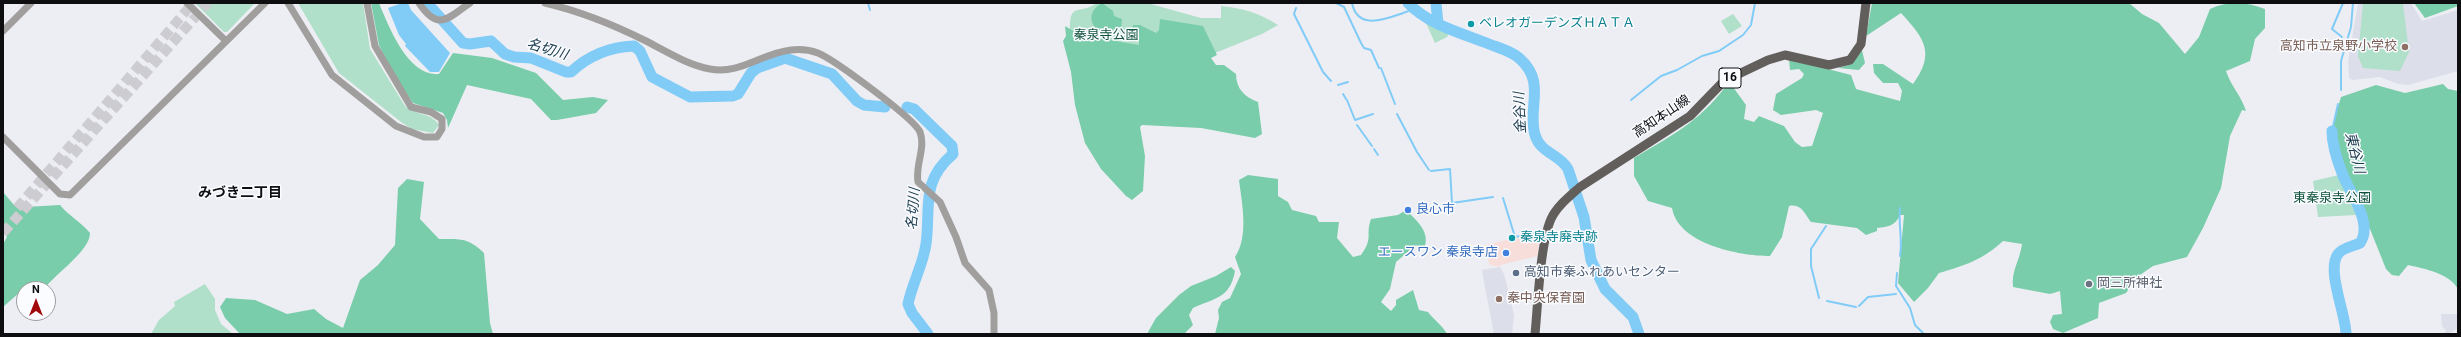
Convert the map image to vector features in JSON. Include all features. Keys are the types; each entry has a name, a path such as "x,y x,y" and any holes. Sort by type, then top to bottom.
{"main road":[{"name":"高知本山線","path":"1535,334 1547,231 1555,212 1575,191 1694,113 1724,81 1768,60 1785,54 1829,65 1850,60 1861,44 1866,3"}],"street":[{"path":"3,31 31,3"},
{"path":"187,3 226,40"},
{"path":"3,137 60,194 70,195 265,3"},
{"path":"288,3 332,75 396,126 424,137 437,137 442,129 442,119 431,112 411,108 378,53 367,3"},
{"path":"419,3 428,14 442,19 454,16 470,3"},
{"path":"544,3 623,30 694,64 710,69 724,70 747,66 781,51 804,50 818,54 885,99 917,126 923,142 917,180 919,186 935,197 953,229 965,263 989,290 994,313 994,334"}],"shaded area":[{"name":"高知市立泉野小学校","path":"2358,3 2411,3 2422,21 2458,10 2458,71 2408,85 2398,84 2380,77 2352,80 2349,78 2348,62"},
{"name":"エースワン 秦泉寺店","path":"1541,232 1537,256 1501,265 1499,267 1490,265 1484,250 1485,245"},
{"name":"秦中央保育園","path":"1500,267 1504,274 1514,315 1512,334 1494,334 1483,277 1482,270"},
{"path":"2441,314 2458,314 2458,328 2448,334 2444,334 2446,331 2442,326"}],"green space":[{"path":"195,3 255,3 227,32 224,32"},
{"path":"298,3 363,3 370,49 405,106 432,118 439,125 433,133 412,129 401,122 339,73"},
{"path":"371,3 379,3 388,25 401,49 418,68 428,73 439,74 453,53 492,58 536,73 563,100 593,97 608,100 596,113 551,120 531,99 467,85 448,128 447,120 443,113 413,103 394,76 379,45"},
{"name":"秦泉寺公園","path":"1097,3 1147,3 1201,18 1221,18 1221,6 1257,14 1278,25 1262,34 1215,53 1133,54 1070,32 1070,22 1073,12 1091,7"},
{"path":"1102,3 1113,11 1114,16 1122,19 1121,30 1096,28 1091,18 1095,8"},
{"path":"1872,3 2129,3 2142,14 2159,23 2185,54 2199,37 2210,9 2224,4 2238,3 2265,9 2265,28 2255,39 2250,61 2226,71 2242,100 2246,111 2242,110 2230,136 2221,188 2203,228 2187,257 2153,266 2137,277 2126,293 2099,303 2098,318 2063,333 2053,329 2050,322 2053,315 2062,314 2060,291 2050,294 2013,287 2014,271 2022,244 2003,241 1988,253 1973,261 1957,268 1939,273 1928,288 1914,302 1898,283 1904,215 1900,215 1893,224 1877,228 1877,231 1866,235 1857,228 1811,222 1800,208 1797,206 1789,206 1782,237 1770,256 1742,254 1712,246 1685,231 1677,220 1672,208 1648,201 1634,176 1634,158 1695,119 1716,99 1726,86 1733,87 1746,105 1744,119 1754,122 1759,116 1784,126 1795,142 1802,147 1812,146 1823,113 1816,110 1781,115 1773,110 1776,94 1802,78 1804,74 1799,69 1790,70 1789,59 1851,75 1856,89 1900,101 1902,91 1898,83 1883,83 1874,73 1873,64 1883,64 1913,84 1924,63 1924,46 1916,30 1901,13 1866,36"},
{"path":"2363,3 2403,4 2409,52 2400,71 2363,68 2358,56"},
{"path":"2414,3 2458,3 2458,6 2425,18"},
{"path":"1733,14 1742,26 1729,34 1721,21"},
{"path":"1160,19 1203,26 1217,55 1211,58 1216,65 1224,65 1236,74 1236,79 1242,92 1249,98 1258,102 1262,134 1255,138 1201,128 1142,125 1140,127 1145,156 1143,191 1132,200 1126,196 1101,169 1085,143 1075,105 1071,72 1063,41 1066,36 1065,26 1080,35 1139,45 1139,41 1124,38 1124,36 1130,35 1133,25 1140,25 1156,33 1159,30"},
{"path":"1426,23 1449,33 1447,37 1435,43"},
{"path":"1862,50 1865,63 1859,70 1838,68 1851,64"},
{"path":"2443,84 2448,89 2458,91 2458,289 2443,275 2429,270 2408,265 2399,276 2392,275 2386,269 2364,214 2346,181 2333,124 2341,97 2376,85 2405,93"},
{"path":"1248,175 1278,179 1278,196 1288,202 1292,210 1316,216 1319,222 1339,222 1337,238 1353,257 1361,255 1365,249 1371,219 1398,215 1406,210 1422,227 1426,237 1426,243 1424,249 1416,245 1396,262 1390,289 1381,302 1391,311 1396,305 1396,300 1413,290 1419,310 1428,312 1447,334 1215,334 1219,318 1218,310 1222,302 1230,298 1241,274 1235,257 1242,239 1243,230 1243,209 1239,180"},
{"name":"東秦泉寺公園","path":"2339,175 2356,215 2318,217 2313,181"},
{"path":"407,179 424,182 420,219 439,239 463,240 473,244 484,253 490,323 493,334 240,334 225,318 220,307 226,298 255,300 287,314 314,309 326,319 343,328 360,280 378,265 395,245 398,188"},
{"path":"3,192 14,205 25,207 60,205 90,233 89,240 79,254 51,281 16,281 16,296 3,307 3,244 7,237 3,232"},
{"path":"1231,267 1235,271 1233,280 1229,287 1220,296 1193,308 1189,315 1193,325 1184,334 1147,334 1156,318 1179,295 1191,286 1216,276"},
{"path":"205,284 215,299 215,310 221,324 233,334 151,334 159,320 175,306 174,302"}],"water":[{"path":"402,3 408,3 411,10 450,53 439,72 430,72 405,46 406,44 399,35 388,8"}],"waterway":[{"name":"名切川","path":"427,3 463,43 470,44 491,41 505,54 514,57 531,58 566,72 571,72 585,61 600,53 616,48 634,46 640,51 652,77 690,97 733,96 738,94 751,73 757,68 785,58 832,74 857,101 864,105 885,107"},
{"path":"868,3 870,10"},
{"path":"1336,3 1344,7 1361,43 1364,48 1371,50 1379,68"},
{"path":"1352,3 1355,12 1361,18 1368,20 1384,19 1409,11"},
{"name":"金谷川","path":"1408,3 1416,11 1435,23 1512,53 1527,67 1532,76 1534,86 1533,125 1535,135 1542,146 1565,164 1568,169 1584,217 1591,260 1605,289 1633,317 1639,334"},
{"path":"1436,3 1438,24"},
{"path":"1631,100 1661,76 1677,70 1702,56 1719,51 1743,35 1751,25 1755,3"},
{"path":"2342,37 2332,29 2343,3"},
{"name":"東谷川","path":"2341,90 2341,61 2351,27 2353,3"},
{"path":"1296,8 1294,14 1323,72 1331,81"},
{"path":"1381,68 1395,104"},
{"path":"1338,85 1348,82"},
{"path":"1343,94 1346,99"},
{"path":"1347,100 1355,120 1373,114"},
{"name":"東谷川","path":"2332,131 2338,104"},
{"name":"名切川","path":"907,107 914,109 952,146 953,154 943,164 931,185 925,252 908,304 912,313 928,334"},
{"path":"1397,114 1417,152 1429,170"},
{"path":"1357,125 1372,146"},
{"name":"東谷川","path":"2332,131 2338,163 2345,181 2359,208 2364,226 2364,235 2360,243 2340,252 2335,261 2335,281 2346,334"},
{"path":"1374,149 1378,155"},
{"path":"1431,171 1450,169 1452,203 1493,197"},
{"path":"1503,198 1515,237 1541,232"},
{"path":"1900,208 1900,256"},
{"path":"1819,298 1811,266 1811,249 1826,226"},
{"path":"1897,273 1896,286 1910,308 1915,325 1924,334"},
{"path":"1859,306 1868,297 1896,294"},
{"path":"1827,301 1856,307"}],"tunnel":[{"path":"17,208 193,3"},
{"path":"3,233 208,3"}],"place":[{"name":"ベレオガーデンズＨＡＴＡ","path":"1471,24"},
{"name":"高知市立泉野小学校","path":"2405,47"},
{"name":"良心市","path":"1408,210"},
{"name":"秦泉寺廃寺跡","path":"1512,238"},
{"name":"エースワン 秦泉寺店","path":"1506,253"},
{"name":"高知市秦ふれあいセンター","path":"1516,273"},
{"name":"岡三所神社","path":"2089,284"},
{"name":"秦中央保育園","path":"1499,299"}],"district":[{"name":"みづき二丁目","path":"240,193"}]}
